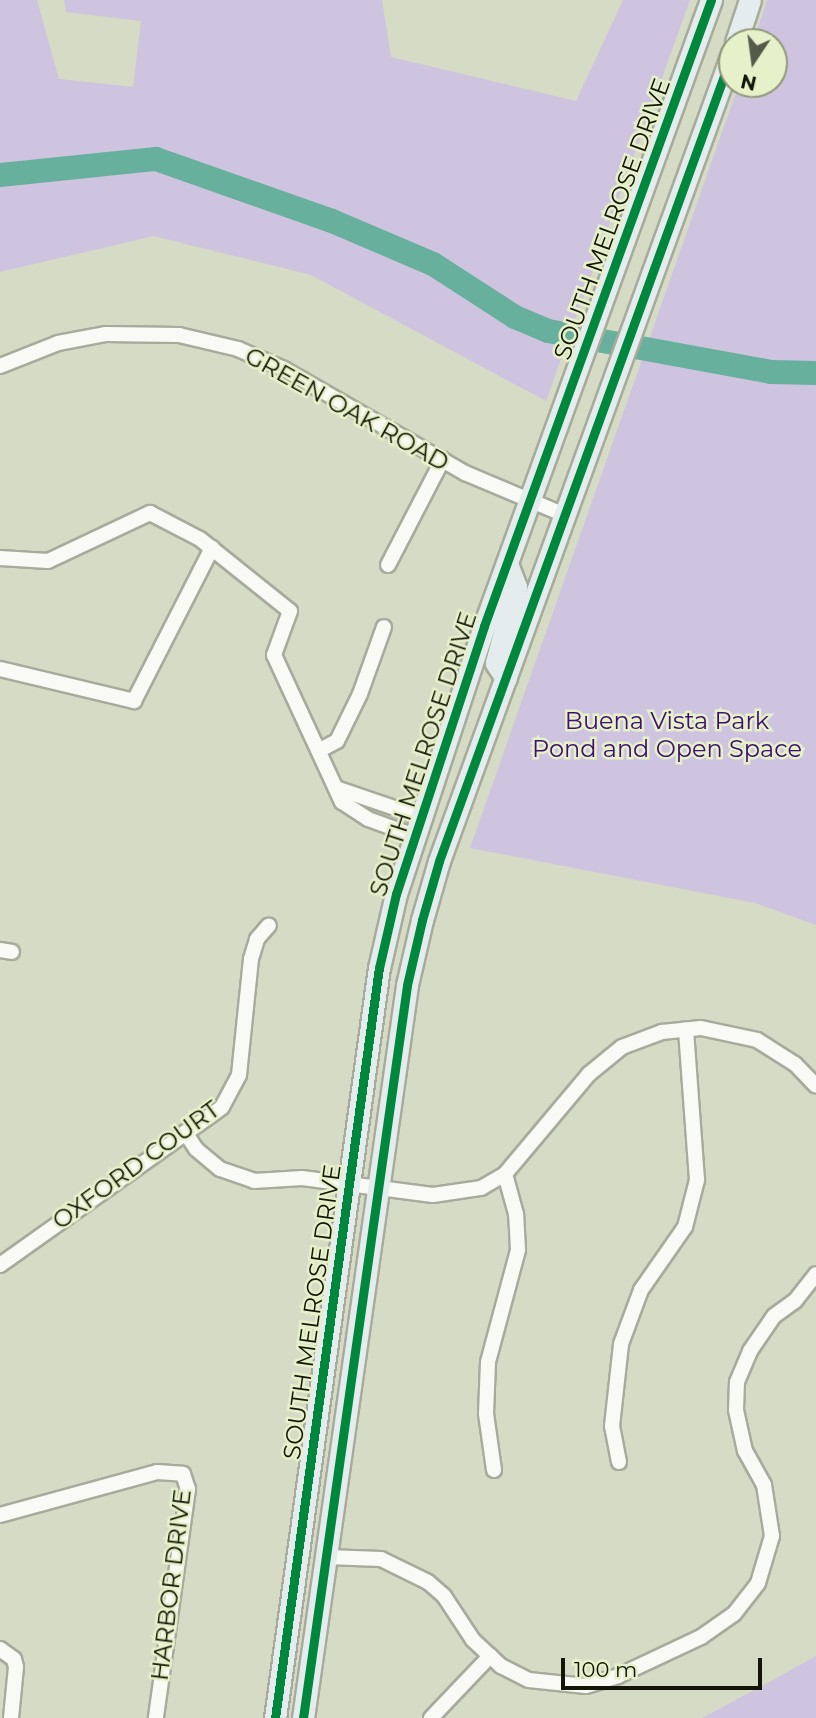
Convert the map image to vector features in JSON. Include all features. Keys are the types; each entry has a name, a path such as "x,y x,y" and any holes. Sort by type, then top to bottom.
{"main road":[{"name":"SOUTH MELROSE DRIVE","path":"275,1718 379,968 418,827 529,502 711,0"},
{"path":"741,28 750,0"},
{"name":"SOUTH MELROSE DRIVE","path":"303,1718 407,985 422,920 593,434 718,93"},
{"path":"506,678 496,663 516,587 508,564"}],"street":[{"name":"GREEN OAK ROAD","path":"0,366 58,343 106,334 178,335 238,349 284,369 443,459 529,502 565,514"},
{"path":"388,565 443,459"},
{"path":"0,558 48,561 150,513 212,548 290,611 274,655 339,789 342,802 352,811 418,827"},
{"path":"0,669 134,701 212,548"},
{"path":"320,750 337,741 360,694 384,627"},
{"path":"339,789 418,827"},
{"name":"OXFORD COURT","path":"0,1265 222,1107 239,1075 251,959 257,939 269,925"},
{"path":"185,1132 196,1149 220,1169 254,1181 302,1178 377,1190 466,1192 505,1174 589,1074 622,1047 662,1032 686,1028 731,1032 757,1041 795,1064 816,1086"},
{"path":"618,1462 612,1426 621,1344 641,1290 685,1227 697,1180 686,1028"},
{"path":"494,1470 486,1414 488,1362 518,1250 516,1214 505,1174"},
{"path":"326,1557 381,1559 419,1576 444,1596 473,1640 490,1656 529,1680 586,1686 618,1676 701,1637 734,1614 758,1583 772,1536 764,1485 746,1451 738,1420 737,1382 750,1351 774,1316 795,1301 816,1274"},
{"name":"HARBOR DRIVE","path":"0,1515 157,1472 183,1474 188,1489 156,1718"},
{"path":"0,1649 14,1659 16,1667 10,1718"},
{"path":"431,1718 490,1656"}],"green space":[{"path":"0,0 37,0 59,79 133,87 141,21 66,12 64,0 382,0 391,57 576,101 623,0 690,0 546,401 311,275 154,236 0,272"},
{"name":"Buena Vista Park Pond and Open Space","path":"767,0 816,0 816,925 755,903 470,848 734,98 788,98 788,28 758,28"},
{"path":"816,1656 816,1718 702,1718 771,1681"}],"waterway":[{"path":"0,175 156,159 332,221 433,264 515,317 548,331 771,372 816,373"}],"cycle path":[{"path":"275,1718 379,968 396,894 484,626 711,0"},
{"path":"303,1718 407,985 422,920 439,861 718,93"}]}
